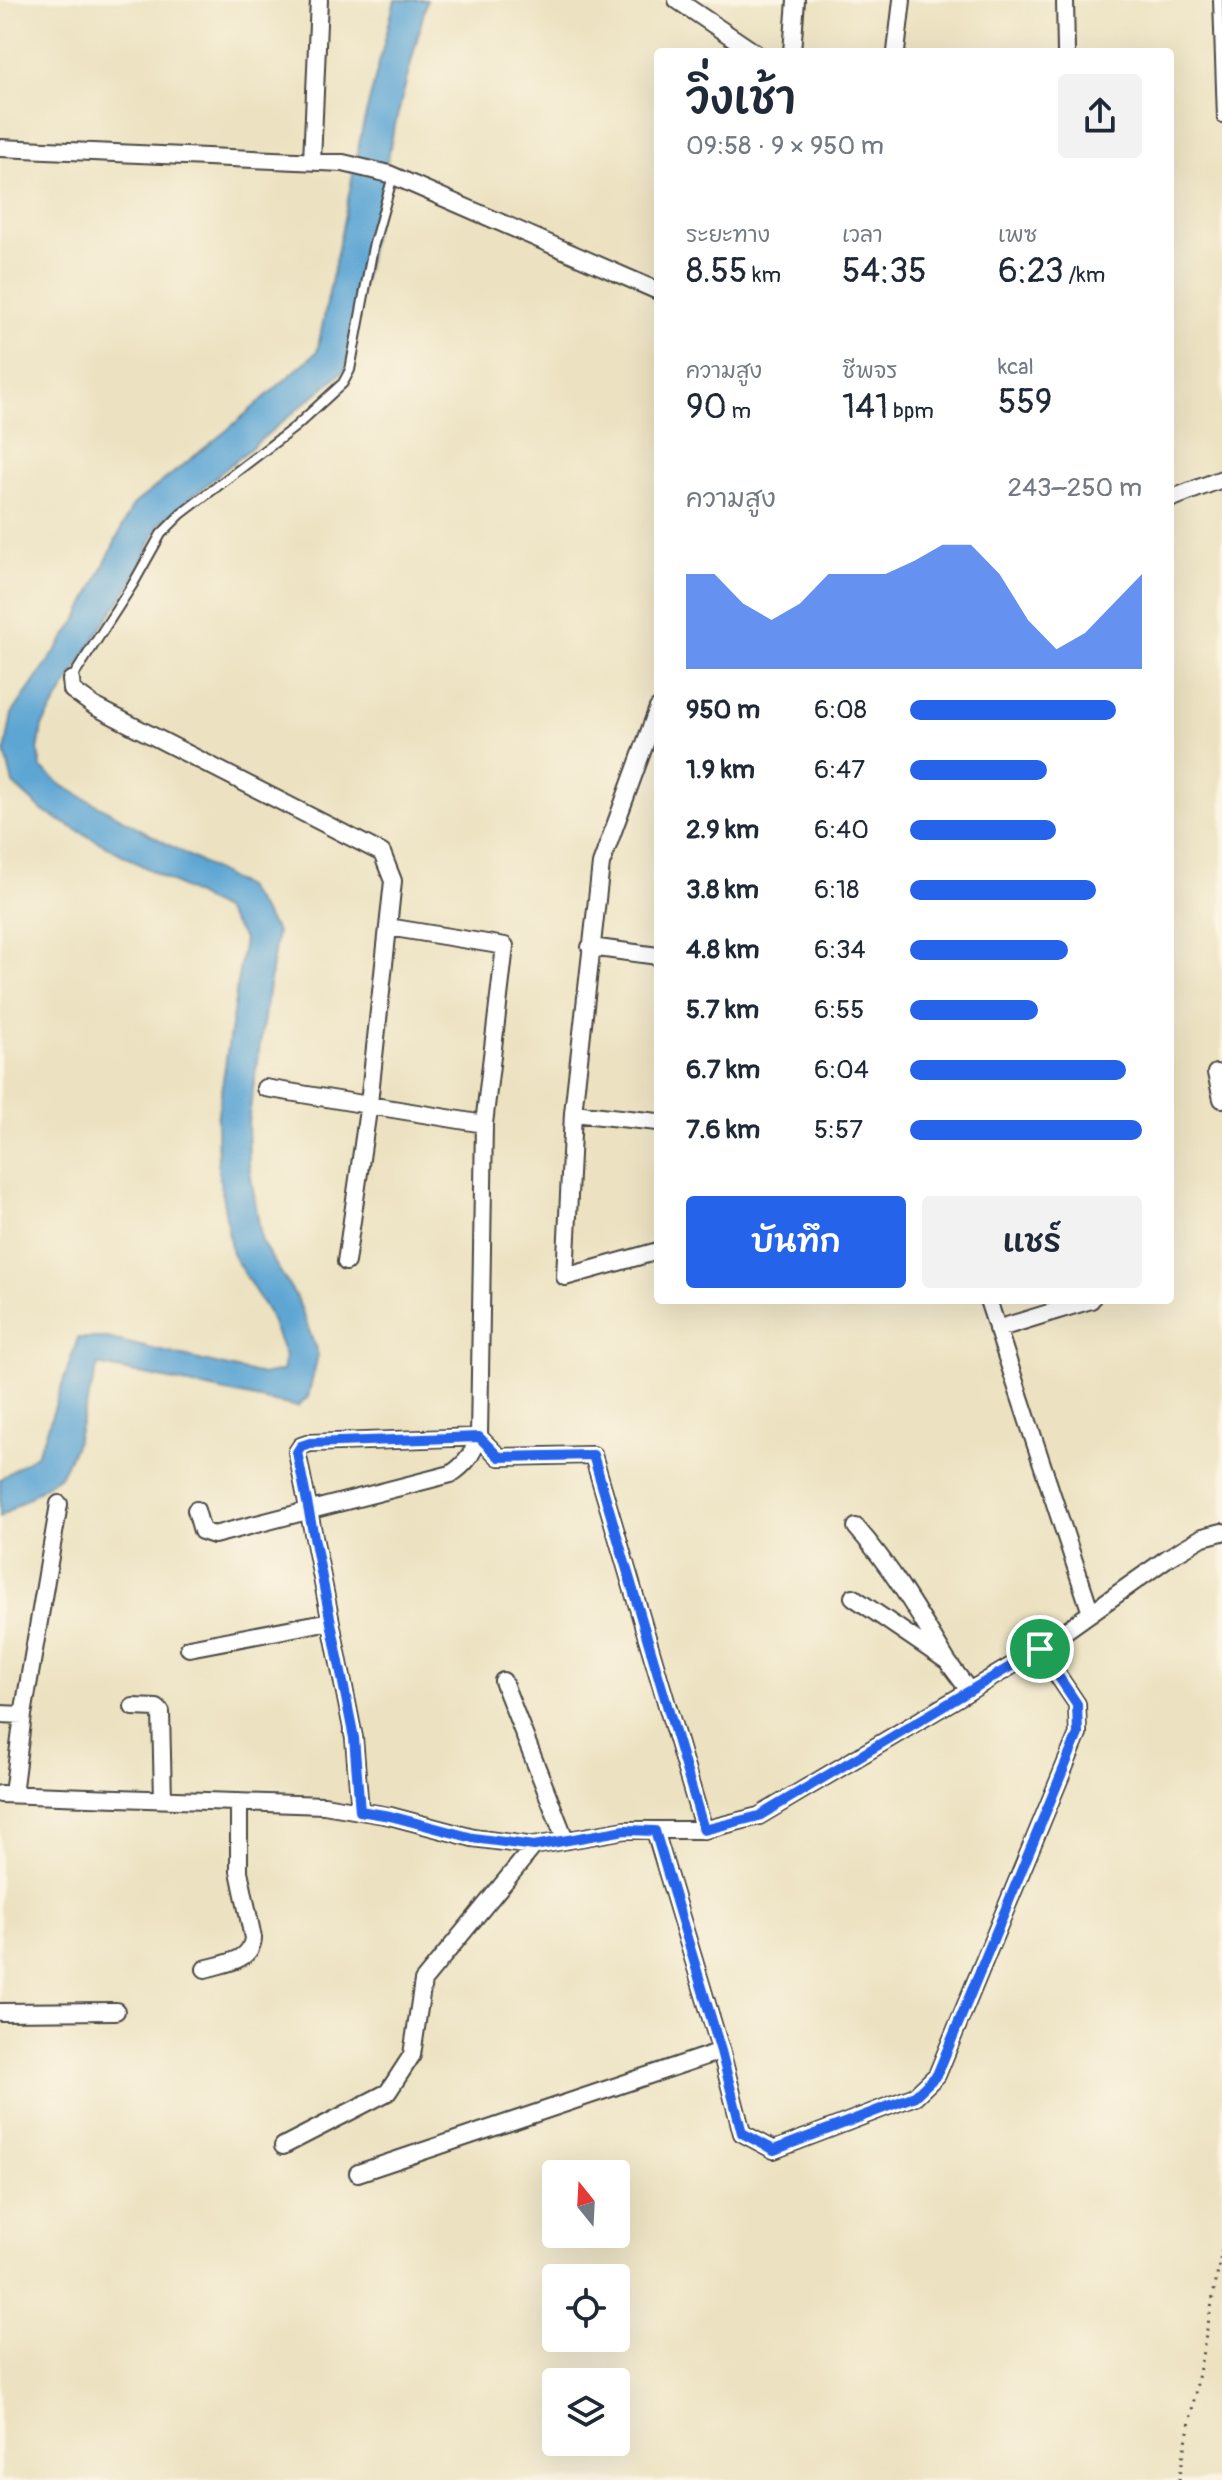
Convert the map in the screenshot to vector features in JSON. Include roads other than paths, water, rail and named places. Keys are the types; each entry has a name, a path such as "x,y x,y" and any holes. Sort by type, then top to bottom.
{"street":[{"path":"312,161 319,0"},
{"path":"792,48 796,0"},
{"path":"896,48 902,0"},
{"path":"1065,0 1066,48"},
{"path":"680,1 748,48"},
{"path":"0,148 343,163 391,175 654,289"},
{"path":"1174,497 1222,479"},
{"path":"71,680 72,690 94,706 382,853 393,881 369,1103 346,1262"},
{"path":"654,719 601,864 573,1113 565,1277 654,1252"},
{"path":"196,1510 206,1535 309,1512 451,1474 464,1466 479,1437 484,1124 505,946 388,927"},
{"path":"590,947 654,955"},
{"path":"1216,1073 1222,1099"},
{"path":"265,1088 484,1124"},
{"path":"573,1113 654,1122"},
{"path":"989,1304 1091,1613"},
{"path":"997,1329 1078,1304"},
{"path":"360,1811 354,1738 297,1452 305,1444 479,1437 499,1457 593,1455 704,1830"},
{"path":"59,1504 23,1715 6,1794 324,1805 390,1816 473,1838 534,1846 625,1830 704,1830 759,1816 1040,1649 1169,1557 1203,1537 1222,1532"},
{"path":"856,1527 900,1583 947,1661 968,1689"},
{"path":"853,1597 947,1661"},
{"path":"189,1648 330,1621"},
{"path":"655,1831 721,2051 742,2133 774,2150 915,2096 937,2075 1078,1734 1077,1704 1040,1649"},
{"path":"503,1681 565,1839"},
{"path":"133,1707 157,1708 162,1715 163,1799"},
{"path":"0,1714 23,1715"},
{"path":"205,1969 243,1957 252,1946 239,1871 239,1802"},
{"path":"283,2146 388,2092 412,2055 423,1981 534,1846"},
{"path":"0,2012 116,2011"},
{"path":"358,2173 721,2051"}],"lane":[{"path":"1218,0 1222,118"},
{"path":"71,680 133,584 161,534 181,514 295,427 343,383 350,370 373,247 391,175"}],"water":[{"path":"395,0 427,0 392,137 346,369 159,524 132,583 42,726 38,751 41,768 63,786 245,887 277,932 248,1122 249,1165 262,1243 297,1298 318,1355 308,1397 298,1407 98,1365 74,1448 60,1476 0,1517 0,1479 36,1455 78,1338 107,1338 262,1375 282,1371 285,1357 268,1312 232,1254 218,1169 217,1120 244,939 223,910 44,812 13,784 5,752 12,714 79,617 133,505 226,431 317,352 362,130"}]}
